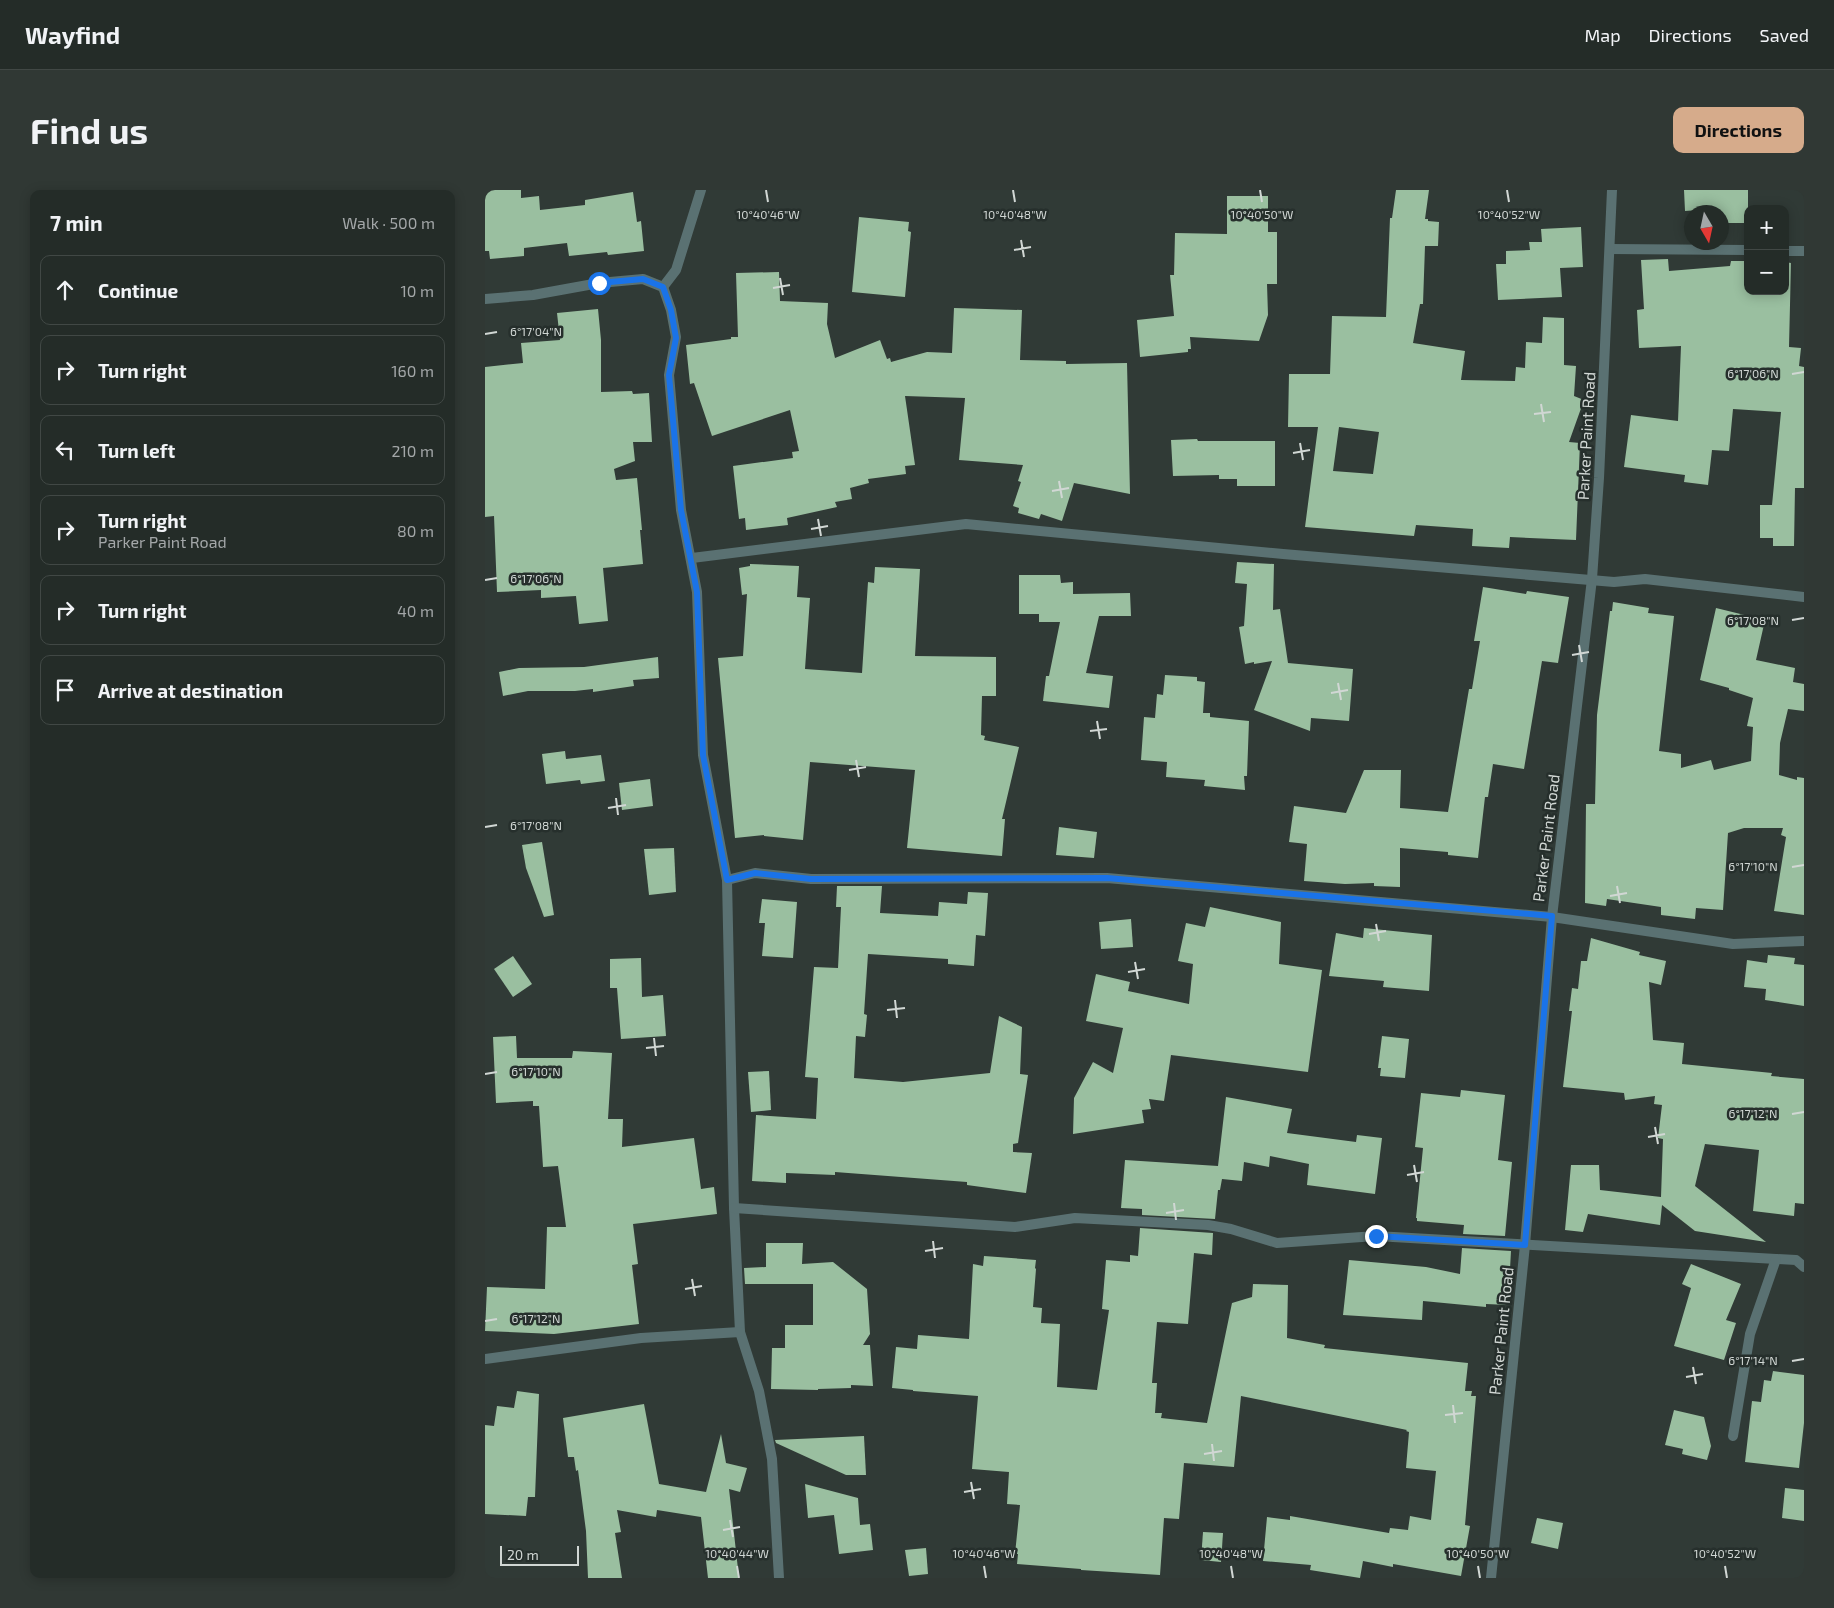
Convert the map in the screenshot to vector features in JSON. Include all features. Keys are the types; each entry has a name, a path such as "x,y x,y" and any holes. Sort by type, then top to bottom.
{"street":[{"path":"663,287 675,270 701,190"},
{"name":"Parker Paint Road","path":"1491,1578 1525,1245 1552,916 1592,579 1599,478 1612,190"},
{"path":"1610,250 1744,250"},
{"path":"1789,251 1804,251"},
{"path":"485,299 533,295 599,283 643,279 663,287 671,310 676,338 669,375 681,510 692,558 697,592 703,755 727,880 733,1208 740,1332 759,1391 771,1459 779,1578"},
{"path":"692,558 966,524 1273,554 1614,582 1645,579 1804,597"},
{"path":"727,880 755,873 811,879 1107,878 1552,916 1733,944 1804,941"},
{"path":"733,1208 1015,1227 1075,1218 1208,1225 1231,1229 1277,1243 1376,1236 1796,1260 1804,1267"},
{"path":"1733,1436 1750,1334 1776,1259"},
{"path":"485,1359 641,1338 740,1332"}],"building":[{"path":"485,190 521,190 521,198 539,196 540,210 585,205 585,200 633,192 637,222 641,221 644,251 608,255 607,252 569,256 567,243 524,248 524,256 490,259 489,251 485,251"},
{"path":"1396,190 1429,190 1425,219 1439,222 1438,246 1425,246 1423,304 1420,304 1413,343 1465,351 1461,380 1515,381 1516,367 1525,368 1526,342 1542,343 1543,317 1564,318 1564,365 1576,366 1574,396 1584,400 1569,442 1580,443 1576,540 1510,537 1509,548 1472,546 1473,529 1416,525 1414,536 1305,527 1318,427 1288,427 1289,374 1330,374 1332,316 1386,317 1390,218 1392,218","holes":["1339,427 1379,432 1373,474 1333,471"]},
{"path":"1684,190 1748,190 1748,205 1744,205 1744,223 1729,223 1729,205 1685,205"},
{"path":"1227,196 1268,196 1268,232 1277,232 1277,284 1267,284 1268,315 1259,341 1190,337 1191,349 1188,349 1188,352 1140,357 1137,320 1174,316 1170,275 1174,275 1175,233 1227,234"},
{"path":"859,217 909,222 908,231 911,232 905,297 852,292"},
{"path":"1581,227 1583,267 1560,268 1562,297 1498,300 1496,264 1506,264 1506,251 1530,250 1529,242 1542,242 1541,229"},
{"path":"1668,259 1669,271 1730,266 1731,261 1744,261 1744,295 1789,295 1789,263 1791,263 1789,347 1801,348 1799,366 1804,367 1804,488 1795,488 1794,546 1773,546 1773,538 1760,538 1760,505 1772,505 1781,412 1733,409 1729,451 1712,450 1708,485 1684,482 1685,475 1624,467 1631,415 1678,421 1681,346 1639,348 1637,310 1644,309 1641,260"},
{"path":"779,272 780,301 828,303 827,324 835,358 880,340 887,359 890,358 891,362 927,352 952,353 954,308 1022,310 1020,360 1066,361 1066,364 1127,363 1130,494 1074,483 1062,521 1041,514 1039,519 1018,513 1019,508 1013,506 1021,482 1018,481 1023,465 959,460 965,398 905,396 915,465 905,466 906,474 868,479 869,483 850,488 852,499 835,502 837,507 787,518 788,525 746,530 745,518 739,519 733,466 793,458 792,452 799,451 790,410 712,436 694,383 690,384 686,345 738,337 736,273"},
{"path":"598,309 601,340 601,392 632,391 633,394 649,393 652,442 633,442 635,461 614,469 616,480 637,478 643,564 603,568 608,621 579,624 576,596 541,598 541,590 497,592 494,516 485,517 485,367 523,363 521,343 560,340 557,313"},
{"path":"1197,439 1198,441 1275,441 1275,486 1237,486 1237,479 1219,479 1219,475 1173,476 1171,440"},
{"path":"1237,562 1274,564 1273,610 1280,609 1288,663 1353,669 1349,721 1311,718 1310,731 1254,710 1272,661 1245,664 1239,627 1244,626 1247,584 1235,583"},
{"path":"750,564 799,566 797,597 810,598 805,669 862,673 868,582 874,583 875,567 920,569 915,656 996,657 996,696 982,696 981,735 985,736 984,740 1019,747 1002,819 1005,819 1002,856 907,848 915,770 810,762 803,840 764,835 735,838 718,658 743,656 747,594 742,595 739,568 750,566"},
{"path":"1019,575 1060,575 1061,583 1073,582 1073,594 1130,593 1131,616 1099,616 1086,673 1113,676 1109,708 1043,701 1046,676 1049,676 1060,622 1039,622 1039,614 1019,614"},
{"path":"1483,587 1526,594 1527,591 1569,597 1558,663 1542,661 1524,769 1493,764 1488,797 1485,797 1478,858 1448,855 1448,852 1400,848 1400,887 1374,886 1374,883 1345,884 1304,881 1307,844 1289,842 1294,806 1346,813 1364,770 1401,770 1400,808 1448,812 1469,689 1472,689 1480,641 1474,641"},
{"path":"1613,602 1649,608 1648,613 1674,616 1659,751 1681,754 1681,768 1711,760 1714,770 1751,761 1753,727 1747,726 1753,698 1729,690 1729,688 1700,680 1716,608 1765,620 1756,660 1795,668 1793,682 1804,684 1804,711 1788,709 1780,743 1779,775 1797,780 1797,777 1804,778 1804,915 1774,911 1786,837 1781,835 1783,828 1744,828 1728,833 1723,910 1696,908 1695,919 1661,915 1661,907 1607,899 1606,906 1585,903 1586,804 1595,804 1597,715 1610,611 1612,611"},
{"path":"658,657 659,678 633,680 634,686 593,692 593,689 528,691 503,696 499,672 519,668 584,667"},
{"path":"1165,675 1197,677 1197,681 1205,682 1203,713 1210,713 1210,717 1249,721 1247,776 1244,776 1245,790 1204,786 1205,780 1166,777 1167,762 1141,760 1144,717 1155,718 1157,694 1163,695"},
{"path":"565,751 566,759 601,755 605,781 581,784 580,780 546,784 542,754"},
{"path":"650,779 653,806 622,810 619,783"},
{"path":"1059,827 1097,832 1094,858 1056,855"},
{"path":"542,842 554,915 544,917 526,868 522,845"},
{"path":"674,848 676,892 649,895 644,849"},
{"path":"837,886 882,886 880,913 938,916 939,902 967,904 968,892 988,893 985,936 976,935 974,966 948,964 948,959 868,954 864,1014 867,1015 865,1037 856,1036 854,1078 903,1082 990,1073 999,1016 1022,1027 1020,1074 1028,1075 1018,1143 1013,1144 1013,1152 1032,1153 1026,1193 967,1185 967,1182 835,1172 835,1175 786,1173 786,1183 752,1181 756,1115 816,1119 818,1078 805,1077 814,967 838,968 841,907 836,907"},
{"path":"762,899 797,902 793,958 762,956 765,923 759,923"},
{"path":"1210,907 1281,922 1279,964 1322,970 1308,1072 1171,1055 1164,1101 1149,1099 1151,1109 1142,1110 1144,1123 1073,1134 1074,1098 1093,1062 1113,1073 1123,1028 1086,1021 1096,974 1130,982 1128,991 1189,1004 1193,964 1178,961 1186,923 1205,927"},
{"path":"1131,919 1133,947 1101,949 1099,922"},
{"path":"1364,928 1432,935 1429,991 1383,987 1384,981 1329,976 1336,933 1363,938"},
{"path":"1591,938 1640,952 1639,955 1666,961 1661,985 1649,982 1653,1040 1684,1043 1682,1064 1772,1073 1771,1076 1804,1079 1804,1204 1795,1203 1794,1216 1753,1211 1759,1150 1705,1144 1695,1186 1766,1242 1695,1231 1662,1205 1660,1225 1588,1214 1583,1232 1565,1230 1571,1165 1599,1165 1600,1190 1661,1197 1663,1139 1658,1138 1662,1105 1654,1104 1655,1096 1625,1100 1624,1093 1563,1087 1572,1011 1569,1011 1572,988 1578,989 1581,961 1587,961"},
{"path":"1768,955 1795,958 1794,964 1804,965 1804,1006 1765,1000 1766,989 1744,987 1747,960 1767,963"},
{"path":"513,956 532,984 513,997 494,969"},
{"path":"641,958 642,997 663,995 666,1036 621,1039 617,988 610,988 610,959"},
{"path":"516,1036 517,1058 572,1058 573,1051 612,1053 608,1119 623,1119 622,1147 694,1138 701,1189 714,1187 717,1214 633,1224 638,1264 632,1265 639,1324 554,1334 485,1331 487,1287 545,1289 547,1227 566,1227 558,1166 543,1167 539,1106 533,1106 533,1101 496,1103 493,1037"},
{"path":"1382,1036 1409,1039 1405,1078 1380,1076 1381,1068 1378,1068"},
{"path":"769,1071 771,1110 751,1112 748,1072"},
{"path":"1461,1090 1505,1095 1498,1160 1512,1162 1505,1236 1463,1234 1464,1225 1417,1221 1416,1218 1423,1148 1415,1147 1421,1093 1460,1097"},
{"path":"1226,1097 1292,1109 1287,1133 1356,1142 1357,1135 1382,1138 1375,1194 1307,1185 1309,1164 1270,1156 1269,1167 1244,1162 1242,1181 1222,1179 1220,1190 1218,1190 1215,1219 1142,1215 1142,1209 1121,1208 1125,1160 1218,1166"},
{"path":"1140,1228 1213,1233 1212,1255 1194,1253 1188,1324 1157,1322 1152,1383 1157,1383 1155,1413 1162,1413 1161,1418 1207,1423 1232,1303 1252,1297 1253,1284 1288,1285 1287,1338 1325,1345 1324,1348 1468,1363 1465,1391 1472,1391 1471,1396 1476,1396 1465,1525 1470,1526 1461,1576 1393,1564 1393,1567 1363,1561 1360,1578 1310,1570 1311,1565 1263,1561 1267,1517 1290,1520 1290,1516 1389,1533 1390,1528 1408,1530 1410,1516 1431,1520 1436,1471 1406,1468 1409,1432 1407,1430 1241,1396 1234,1467 1184,1463 1179,1519 1164,1518 1160,1575 1017,1564 1018,1554 1015,1554 1020,1505 1007,1504 1009,1472 972,1469 978,1396 892,1388 896,1347 917,1349 918,1335 969,1339 973,1264 983,1266 984,1256 1036,1260 1033,1307 1042,1308 1041,1323 1060,1324 1057,1387 1097,1390 1109,1310 1102,1309 1106,1260 1130,1262 1130,1255 1138,1256"},
{"path":"766,1243 803,1243 802,1264 833,1262 867,1289 870,1334 863,1345 870,1345 873,1386 851,1385 851,1388 818,1390 771,1389 772,1348 785,1348 785,1325 813,1325 813,1284 745,1284 744,1268 766,1267"},
{"path":"1462,1248 1511,1251 1508,1305 1486,1304 1486,1307 1423,1301 1422,1320 1343,1315 1349,1260 1426,1267 1460,1274"},
{"path":"1691,1264 1741,1284 1726,1320 1736,1323 1724,1360 1674,1346 1691,1288 1682,1284"},
{"path":"1773,1371 1804,1375 1804,1423 1799,1468 1745,1462 1752,1401 1761,1402 1764,1380 1771,1381"},
{"path":"517,1391 539,1394 535,1497 528,1497 526,1516 485,1514 485,1425 494,1426 497,1406 514,1408"},
{"path":"644,1404 659,1484 706,1492 721,1434 726,1463 747,1468 740,1492 729,1489 739,1578 708,1578 701,1517 657,1510 656,1517 617,1510 621,1532 615,1533 622,1578 588,1578 586,1531 578,1470 576,1471 574,1457 568,1457 563,1418"},
{"path":"1674,1410 1704,1417 1711,1446 1707,1460 1682,1454 1683,1449 1665,1445"},
{"path":"864,1436 866,1475 846,1475 776,1443 775,1440"},
{"path":"805,1484 858,1498 860,1525 870,1524 873,1550 839,1554 834,1515 808,1518"},
{"path":"1785,1488 1804,1490 1804,1521 1782,1518"},
{"path":"1537,1518 1563,1523 1558,1549 1531,1543"},
{"path":"1203,1532 1223,1533 1221,1562 1201,1560"},
{"path":"926,1548 928,1574 909,1576 905,1550"}],"route":[{"path":"599,283 643,279 663,287 671,310 676,338 669,375 681,510 692,558 697,592 703,755 727,880 755,873 811,879 1107,878 1552,916 1525,1245 1376,1236"}]}
